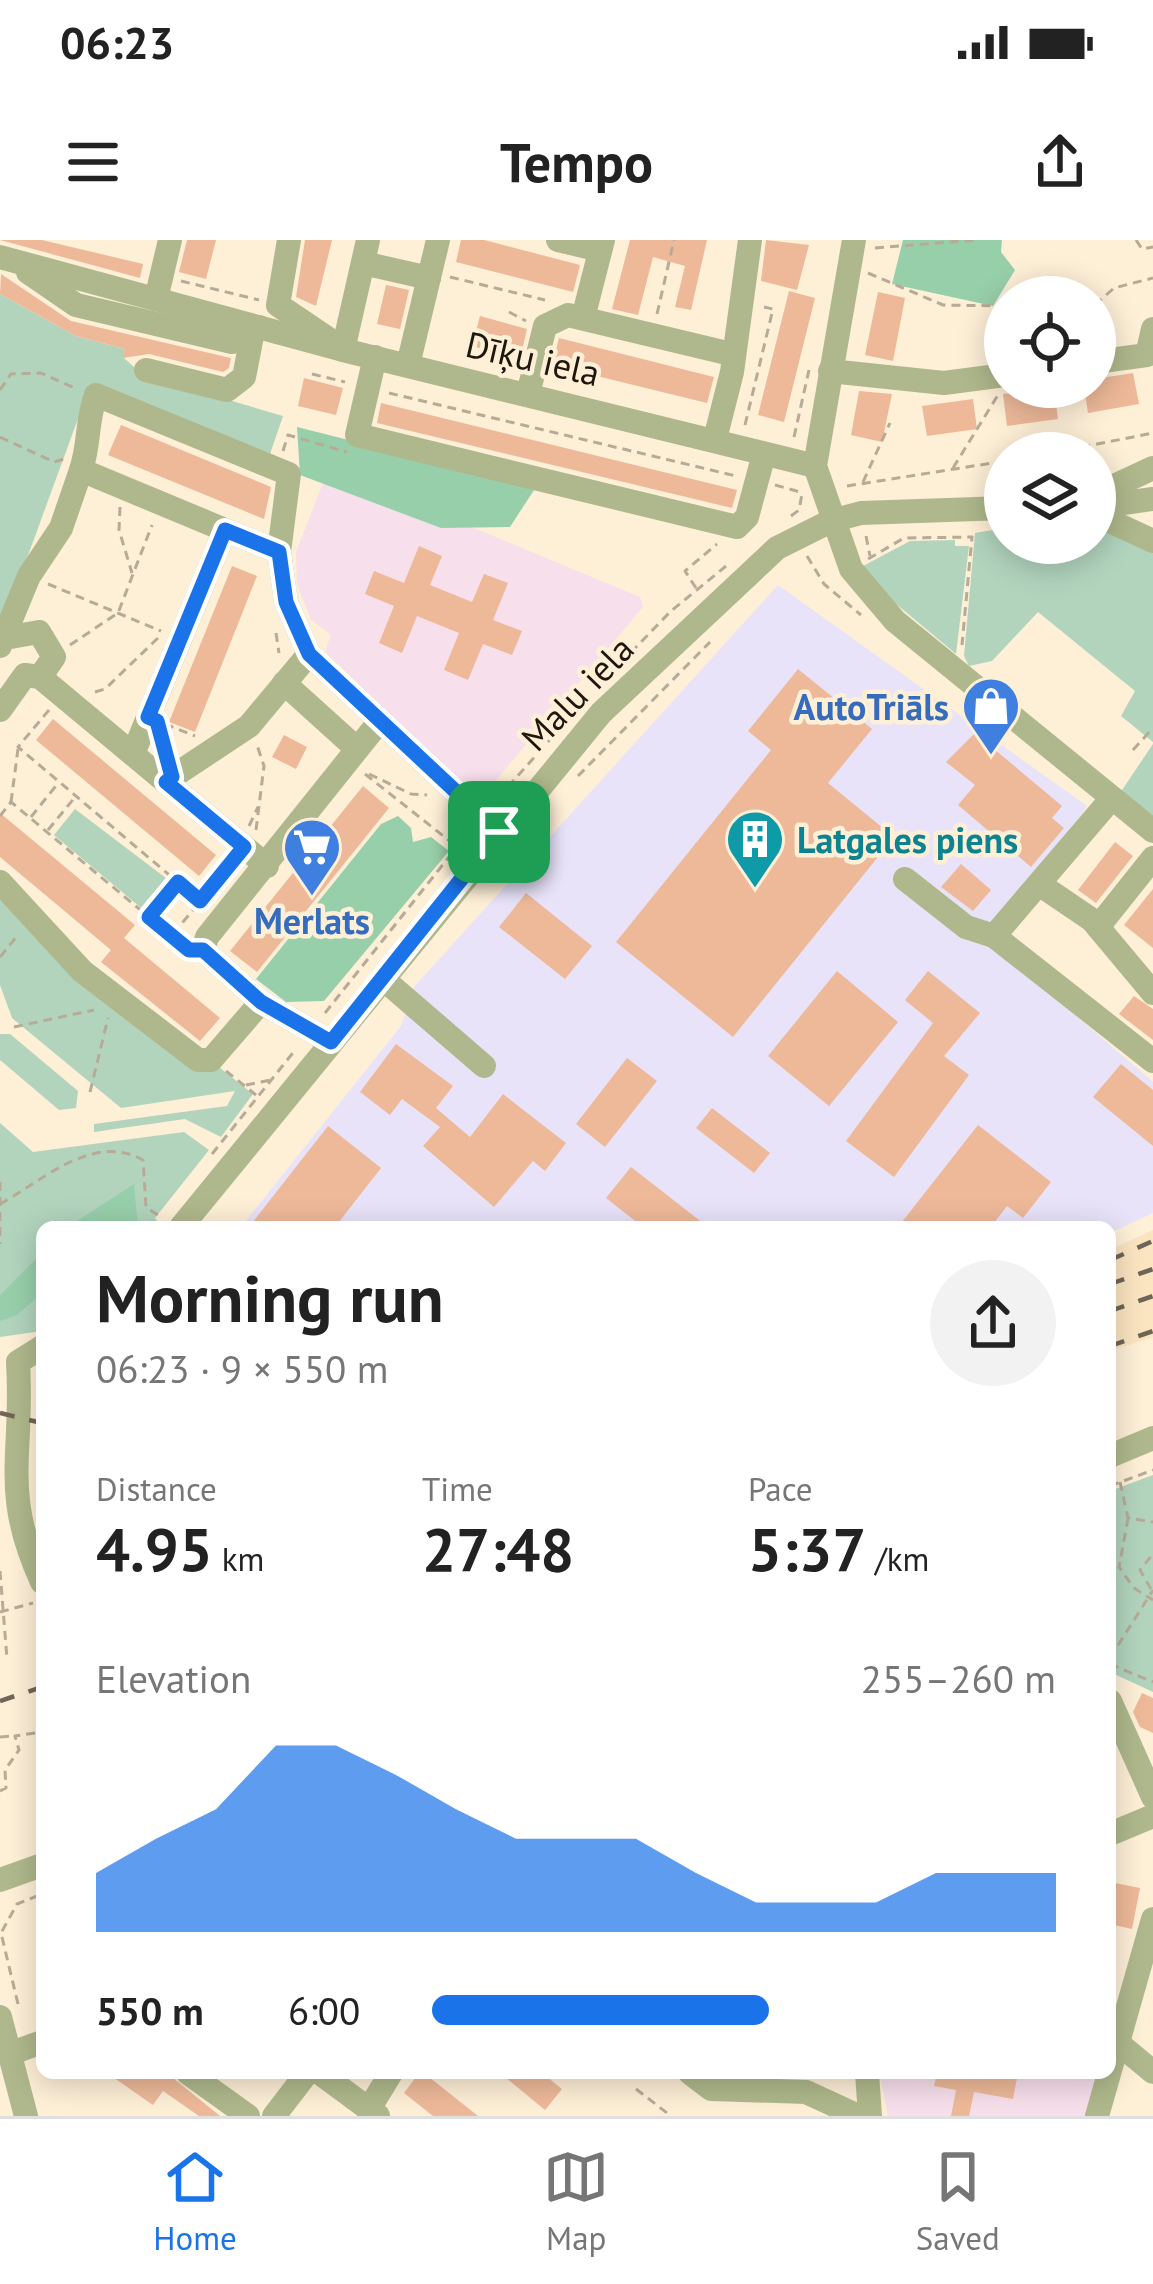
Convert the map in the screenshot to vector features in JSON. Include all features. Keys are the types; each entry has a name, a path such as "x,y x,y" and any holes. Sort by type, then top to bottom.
{"street":[{"path":"159,288 170,240"},
{"path":"290,240 278,304 343,350 366,251 430,275"},
{"path":"408,365 438,240"},
{"path":"558,240 602,245 584,314"},
{"path":"375,357 357,435 735,526 747,518 757,481 740,446 731,353 750,240"},
{"path":"855,251 815,466 851,569 870,598 1153,831"},
{"path":"4,258 76,305 232,342 256,329"},
{"name":"Dīķu iela","path":"4,258 159,288 256,329 815,466"},
{"path":"528,394 545,326 554,318 584,314 731,353"},
{"path":"146,370 227,390 244,377 256,329"},
{"path":"1116,359 1147,355 1153,329"},
{"path":"830,371 944,383 984,382"},
{"path":"3,642 29,576 62,528 84,460 85,424 96,395 289,474 279,552 286,602 309,654 499,832"},
{"path":"84,460 120,486 279,552"},
{"path":"1116,493 1153,468"},
{"path":"1116,504 1153,499"},
{"path":"1116,508 1153,512"},
{"name":"Malu iela","path":"178,1214 321,1036 382,978 601,713 777,548 831,521 861,513 984,509"},
{"path":"1116,518 1153,541"},
{"path":"133,754 225,530"},
{"path":"0,710 30,670 40,632 3,642"},
{"path":"166,782 250,726 309,654"},
{"path":"30,670 255,856"},
{"path":"284,683 356,760"},
{"path":"321,1036 261,1002 203,950 255,856 356,760 379,722"},
{"path":"994,936 1112,798"},
{"path":"1098,926 1153,858"},
{"path":"905,879 966,927 994,936 1153,1061"},
{"path":"0,882 82,971 198,1060 211,1060 261,1002"},
{"path":"1039,884 1098,926 1153,993"},
{"path":"382,978 484,1066"},
{"path":"9,1360 20,1390 1,1495 9,1564 36,1588"},
{"path":"1116,1453 1153,1438"},
{"path":"1116,1714 1153,1797"},
{"path":"1116,1831 1153,1816"},
{"path":"0,1880 36,1867"},
{"path":"1097,2116 1135,2051 1153,1922"},
{"path":"0,2017 26,2116"},
{"path":"9,2054 36,2044"},
{"path":"196,2079 248,2116"},
{"path":"274,2116 302,2079"},
{"path":"328,2079 374,2112 388,2079"},
{"path":"698,2079 711,2089 794,2082 858,2116"},
{"path":"867,2079 870,2116"}],"path":[{"path":"652,334 674,240"},
{"path":"855,251 976,240"},
{"path":"1136,240 1142,249 1153,247"},
{"path":"855,251 943,305 984,306"},
{"path":"430,275 584,314"},
{"path":"1116,287 1153,278"},
{"path":"159,288 278,304"},
{"path":"740,446 773,309 762,307"},
{"path":"0,389 11,374 41,373 96,395"},
{"path":"312,374 794,490"},
{"path":"952,470 992,408"},
{"path":"858,496 859,484 890,423"},
{"path":"1116,441 1153,434"},
{"path":"288,435 346,454"},
{"path":"0,436 54,462 84,460"},
{"path":"832,488 984,465"},
{"path":"120,486 119,530 133,575"},
{"path":"30,670 118,613 160,503"},
{"path":"870,558 865,534 878,534"},
{"path":"890,535 972,537 960,674"},
{"path":"861,563 904,538"},
{"path":"696,588 685,571 711,550"},
{"path":"792,564 807,556"},
{"path":"0,816 11,802 18,747 65,697 104,689 140,650 166,633 29,576"},
{"path":"274,619 284,683"},
{"path":"571,784 715,637"},
{"path":"162,740 157,721 219,746"},
{"path":"172,936 200,901 255,856 264,766 250,726"},
{"path":"1133,750 1153,728"},
{"path":"18,747 200,901"},
{"path":"356,760 411,794 460,797"},
{"path":"356,760 458,848"},
{"path":"30,818 60,782"},
{"path":"46,832 76,796"},
{"path":"11,802 189,950 203,950"},
{"path":"149,917 178,882"},
{"path":"0,957 33,919"},
{"path":"14,1027 110,1006 90,1092"},
{"path":"203,1165 271,1080 321,1036"},
{"path":"211,1060 257,1096"},
{"path":"244,1085 271,1080"},
{"path":"1,1204 73,1158 128,1152 143,1160 146,1207 160,1220 178,1214"},
{"path":"0,1181 0,1244"},
{"path":"1116,1484 1153,1470"},
{"path":"1120,1482 1128,1518 1119,1567 1151,1599"},
{"path":"1128,1518 1153,1522"},
{"path":"1116,1652 1151,1599 1153,1590 1140,1570 1153,1554"},
{"path":"7,1659 1,1612 9,1564"},
{"path":"1,1612 36,1594"},
{"path":"1116,1664 1153,1682"},
{"path":"0,1737 36,1733"},
{"path":"0,1791 6,1788 5,1770 19,1750 16,1736"},
{"path":"1,1934 17,1904 36,1896"},
{"path":"636,2089 671,2116"}],"shaded area":[{"path":"329,468 640,597 643,607 481,798 470,794 325,651 331,635 311,620 297,584 296,552"},
{"path":"778,585 1087,806 996,947 1153,1082 1153,1213 1116,1230 1116,1221 246,1221 401,1026 414,987"},
{"path":"1153,1230 1153,1337 1116,1349 1116,1247"},
{"path":"881,2079 1096,2079 1086,2116 888,2116"}],"green space":[{"path":"903,240 1002,240 1001,252 1015,270 1011,276 984,276 984,304 892,284"},
{"path":"0,294 76,336 125,349 124,358 143,375 283,416 269,457 90,386 0,632"},
{"path":"297,427 536,487 510,527 441,528 300,475"},
{"path":"984,532 984,564 1116,564 1116,533 1153,548 1153,742 1121,716 1135,691 1038,612 992,661 969,666 964,656 975,533"},
{"path":"955,540 955,546 969,546 956,654 889,598 863,566 910,541"},
{"path":"1153,744 1153,822 1120,793"},
{"path":"75,809 171,882 146,912 54,835"},
{"path":"398,816 411,828 413,842 431,837 449,851 324,1001 286,1002 256,979 381,824"},
{"path":"0,894 253,1094 221,1137 185,1119 94,1132 94,1124 227,1106 235,1091 121,1108 12,1018 0,985"},
{"path":"0,1034 10,1034 78,1091 76,1108 59,1110 0,1060"},
{"path":"0,1123 33,1152 184,1132 209,1150 155,1218 157,1221 36,1221 36,1332 0,1337"},
{"path":"134,1184 137,1221 77,1221"},
{"path":"36,1259 36,1298 17,1315 0,1321 0,1295"},
{"path":"1153,1475 1153,1692 1116,1675 1116,1489"}],"building":[{"path":"0,240 42,240 143,264 140,278"},
{"path":"187,240 216,240 206,279 179,272"},
{"path":"305,240 332,240 316,306 296,297"},
{"path":"461,240 484,240 580,265 573,292 456,262"},
{"path":"630,240 707,240 691,310 675,307 685,266 653,257 638,315 612,309"},
{"path":"766,240 809,245 797,290 761,281"},
{"path":"1,274 71,321 231,358 229,368 223,372 149,354 123,358 125,349 76,336 0,294"},
{"path":"386,285 409,290 400,329 377,324"},
{"path":"789,291 815,298 784,422 758,415"},
{"path":"878,292 905,298 893,361 865,355"},
{"path":"480,316 527,329 520,359 472,346"},
{"path":"559,338 714,377 707,403 552,365"},
{"path":"1133,373 1139,404 1088,413 1087,408 1116,408 1116,376"},
{"path":"304,378 343,388 336,415 298,406"},
{"path":"859,391 892,394 882,442 851,435"},
{"path":"973,399 977,429 927,436 922,406"},
{"path":"381,403 737,490 732,508 377,423"},
{"path":"1005,408 1057,408 1058,419 1007,426"},
{"path":"121,425 271,487 264,519 108,455"},
{"path":"419,546 442,556 430,585 472,602 484,574 508,583 493,620 522,631 512,655 483,644 468,680 444,670 459,633 417,616 402,653 379,643 394,606 365,594 374,571 404,583"},
{"path":"232,566 257,576 195,732 169,722"},
{"name":"Latgales piens","path":"798,669 872,729 828,783 894,837 733,1037 616,942 771,750 748,731"},
{"path":"53,719 216,855 199,876 36,740"},
{"path":"975,733 1062,806 1052,818 1064,828 1031,867 958,805 975,785 946,762"},
{"path":"284,735 307,747 296,769 272,757"},
{"path":"363,786 389,808 257,972 230,951"},
{"path":"0,813 135,925 124,938 220,1018 200,1041 101,962 111,950 0,857"},
{"path":"1115,842 1133,856 1096,903 1078,890"},
{"path":"961,864 991,890 973,911 941,887"},
{"path":"1153,889 1153,948 1124,925"},
{"path":"526,893 592,946 565,979 499,927"},
{"path":"837,971 898,1022 829,1106 768,1056"},
{"path":"928,971 980,1013 944,1056 969,1075 894,1177 846,1141 933,1023 905,1000"},
{"path":"1134,996 1153,1009 1153,1040 1119,1014"},
{"path":"396,1044 453,1086 436,1108 470,1137 503,1094 566,1143 545,1171 533,1161 494,1207 423,1146 440,1127 402,1099 390,1115 360,1092"},
{"path":"627,1058 657,1081 605,1147 576,1124"},
{"path":"1121,1064 1153,1090 1153,1146 1093,1097"},
{"path":"712,1108 770,1153 754,1173 696,1128"},
{"path":"978,1125 1051,1182 1023,1218 1007,1206 996,1221 903,1221"},
{"path":"328,1126 381,1168 340,1221 254,1221"},
{"path":"631,1167 700,1221 635,1221 606,1198"},
{"path":"1142,1693 1153,1698 1153,1733 1140,1727 1133,1712"},
{"path":"1116,1883 1140,1888 1132,1929 1116,1925"},
{"path":"116,2079 174,2079 220,2116 199,2116 163,2091 153,2105"},
{"path":"414,2079 432,2079 478,2116 433,2116 404,2093"},
{"path":"507,2079 550,2079 562,2089 545,2110"},
{"path":"936,2079 1017,2079 1013,2099 974,2092 969,2116 951,2116 956,2090 934,2086"}],"railway":[{"path":"1116,1257 1153,1241"},
{"path":"1116,1282 1153,1269"},
{"path":"1116,1309 1153,1296"},
{"path":"1116,1344 1153,1331"},
{"path":"0,1413 36,1422"},
{"path":"0,1701 36,1689"}],"place":[{"name":"AutoTriāls","path":"991,757"},
{"name":"Latgales piens","path":"755,890"},
{"name":"Merlats","path":"312,898"}],"route":[{"path":"225,530 279,552 286,602 309,654 499,832 331,1042 261,1002 203,950 189,950 149,917 178,882 200,901 244,847 166,782 172,777 157,721 148,717 225,530"}]}
